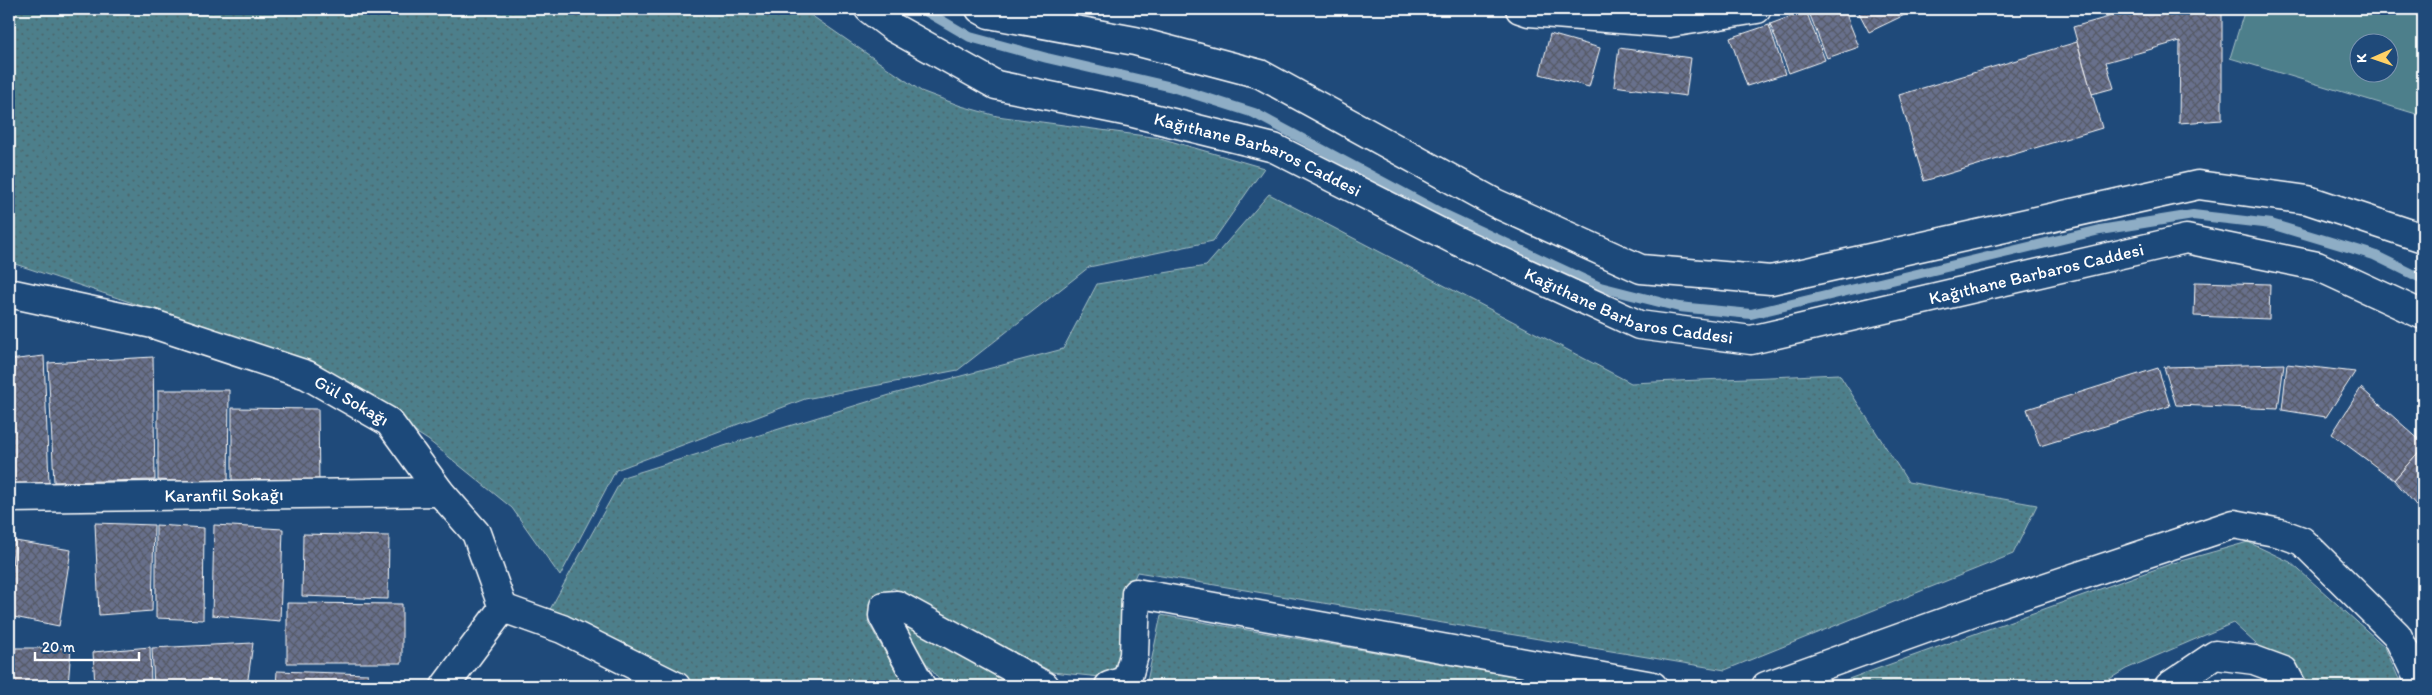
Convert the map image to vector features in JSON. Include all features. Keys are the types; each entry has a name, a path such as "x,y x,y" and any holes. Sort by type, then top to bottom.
{"street":[{"name":"Kağıthane Barbaros Caddesi","path":"868,9 894,28 996,85 1129,112 1274,148 1452,239 1639,325 1751,340 2186,239 2317,266 2423,315"},
{"name":"Kağıthane Barbaros Caddesi","path":"980,9 989,14 1135,41 1260,74 1495,203 1641,269 1771,280 2198,185 2308,200 2423,238"},
{"path":"1520,9 1586,17 1670,23 1757,9"},
{"name":"Gül Sokağı","path":"9,293 153,324 307,375 388,422 440,492 476,533 503,608"},
{"name":"Karanfil Sokağı","path":"9,498 440,492"},
{"path":"1766,686 1978,610 2234,524 2280,533 2302,541 2397,635 2422,686"},
{"path":"1109,686 1127,680 1130,672 1134,655 1136,593 1653,686"},
{"path":"921,686 883,616 884,606 897,605 1045,686"},
{"path":"445,686 503,608 562,629 676,686"},
{"path":"2169,686 2215,655 2254,660 2284,671 2292,686"}],"green space":[{"path":"9,9 802,9 921,91 961,106 997,116 1160,138 1264,168 1213,241 1089,267 958,370 805,399 616,470 560,576 512,508 428,440 296,357 9,262"},
{"path":"2245,9 2423,9 2423,116 2230,58"},
{"path":"1269,194 1631,383 1839,374 1908,482 2037,505 2013,554 1725,670 1137,572 1125,598 1124,661 1110,678 1052,672 893,588 873,602 868,622 904,686 678,686 548,613 623,477 893,394 1063,349 1097,284 1206,266"},
{"path":"2248,542 2290,562 2385,647 2402,686 2302,686 2233,623 2126,669 2098,686 1829,686 2170,564"},
{"path":"1161,615 1571,686 1146,686"},
{"path":"905,621 1019,686 944,686 898,627"}],"building":[{"path":"1844,9 1859,47 1827,58 1808,10"},
{"path":"1857,9 1917,9 1869,32"},
{"path":"2137,9 2222,9 2222,120 2179,123 2180,41 2106,62 2114,88 2092,94 2073,27"},
{"path":"1806,11 1825,60 1789,73 1770,24"},
{"path":"1769,25 1785,74 1747,86 1730,38"},
{"path":"1550,34 1600,48 1589,87 1540,74"},
{"path":"2077,42 2102,128 1924,181 1899,95"},
{"path":"1619,48 1691,58 1686,96 1614,86"},
{"path":"2195,282 2270,284 2269,319 2194,316"},
{"path":"44,356 49,483 9,485 9,360"},
{"path":"153,357 155,480 54,482 48,363"},
{"path":"2284,364 2278,409 2176,405 2164,367"},
{"path":"2287,364 2355,372 2326,417 2282,410"},
{"path":"2158,368 2170,406 2040,446 2027,409"},
{"path":"2361,388 2423,443 2423,447 2394,480 2332,434"},
{"path":"158,390 229,390 228,484 158,480"},
{"path":"232,408 318,409 319,486 232,487"},
{"path":"2423,447 2423,513 2394,480"},
{"path":"95,523 154,525 152,611 99,615"},
{"path":"156,525 204,528 203,620 156,618"},
{"path":"214,525 283,529 280,621 212,615"},
{"path":"303,534 389,536 388,599 302,596"},
{"path":"9,541 15,541 9,592"},
{"path":"15,541 71,550 59,626 9,616 9,592"},
{"path":"287,603 402,604 402,663 287,663"},
{"path":"253,643 247,686 154,686 152,648"},
{"path":"150,647 151,686 95,686 93,652"},
{"path":"15,648 71,648 68,686 12,686"},
{"path":"277,671 368,674 368,686 276,686"}],"waterway":[{"path":"922,9 970,37 1047,58 1172,87 1254,113 1439,212 1600,287 1679,307 1751,314 2100,230 2193,215 2271,224 2374,255 2423,279"}]}
